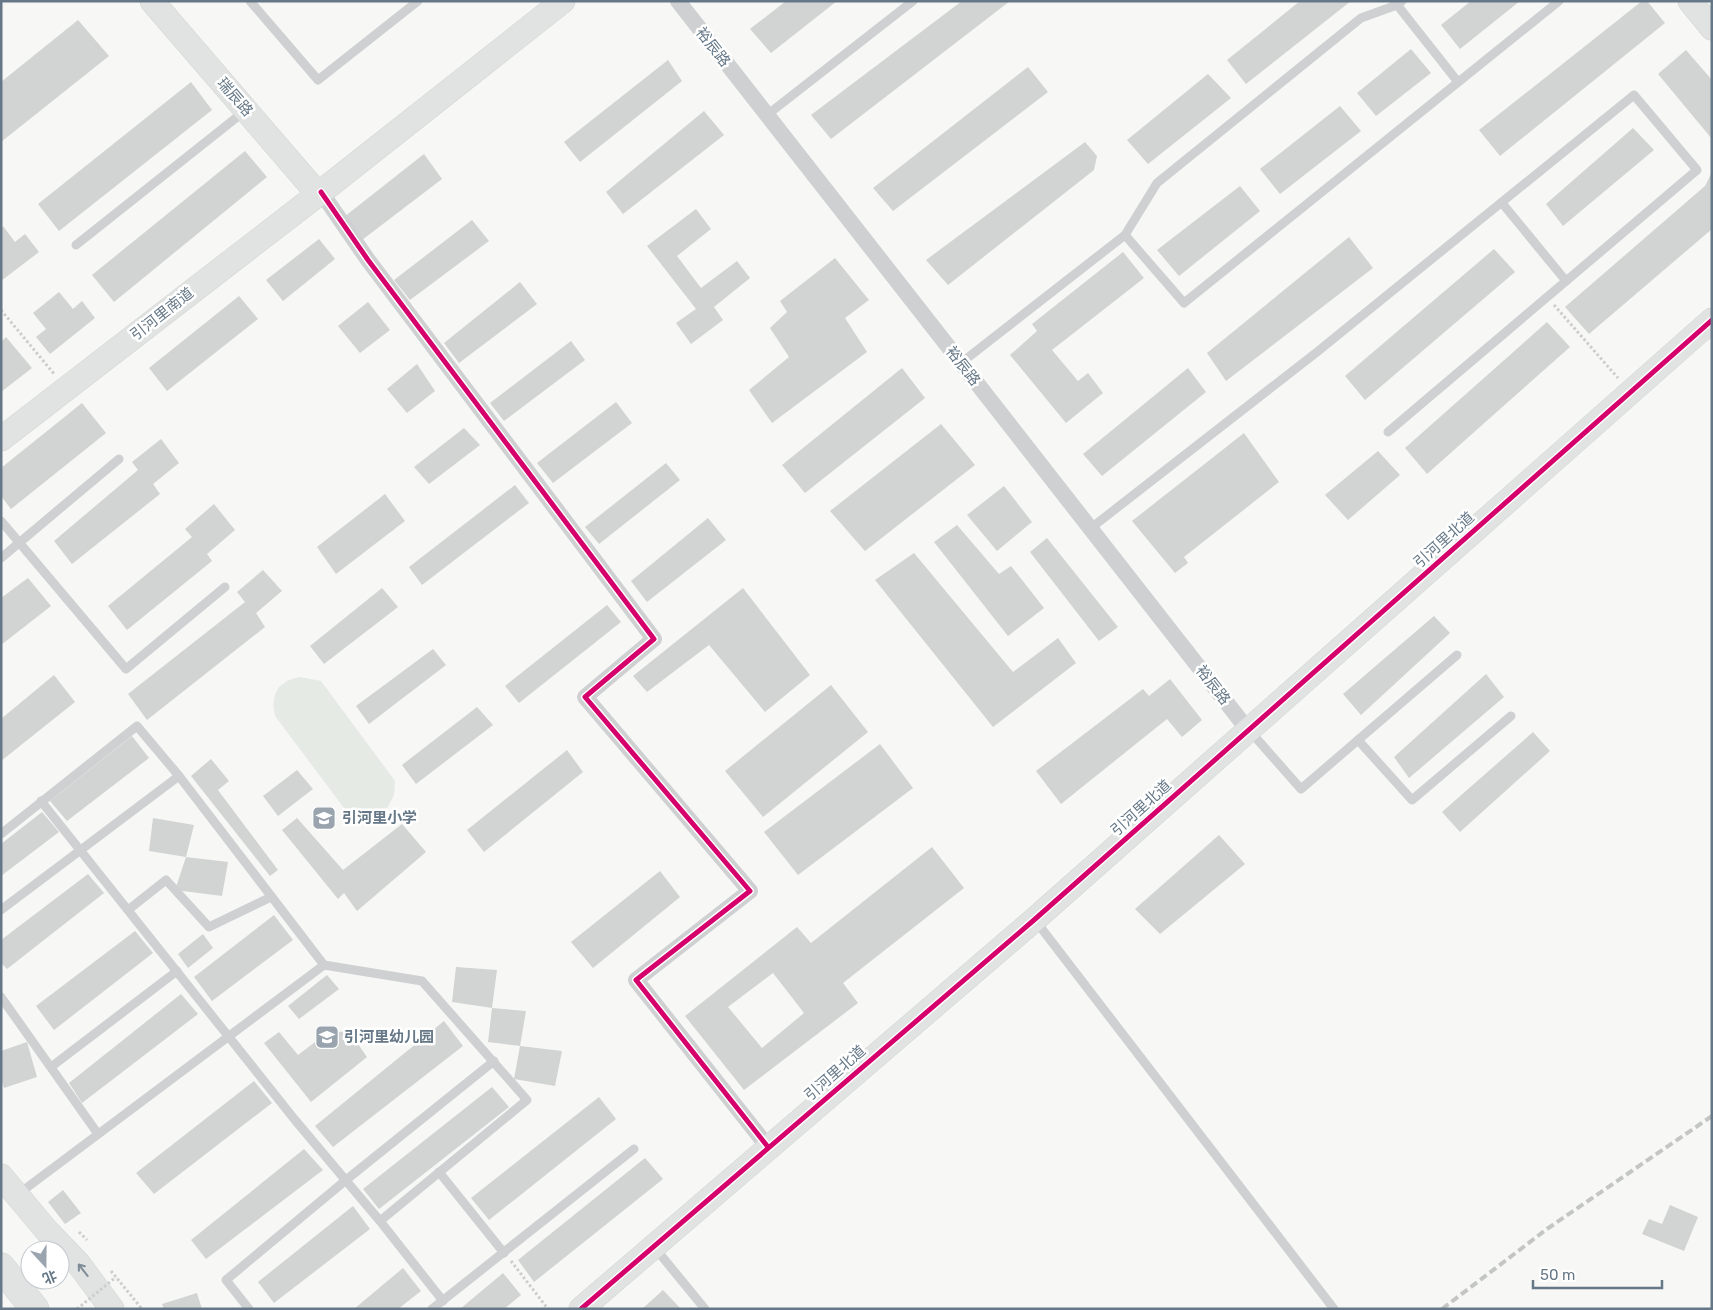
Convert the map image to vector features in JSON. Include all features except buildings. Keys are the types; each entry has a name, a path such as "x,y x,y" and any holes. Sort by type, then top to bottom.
{"highway":[{"path":"1,1267 35,1309"}],"street":[{"name":"瑞辰路","path":"152,1 249,107"},
{"name":"瑞辰路","path":"163,1 321,192"},
{"name":"引河里南道","path":"1,439 321,192 562,1"},
{"name":"裕辰路","path":"678,1 1248,730"},
{"path":"1690,1 1712,28"},
{"path":"321,192 368,260 654,639 584,697 750,891 636,980 768,1147"},
{"name":"引河里北道","path":"581,1309 1034,920 1712,320"},
{"path":"1,1176 78,1263 112,1309"}],"lane":[{"path":"250,1 318,80 418,1"},
{"path":"767,116 913,1"},
{"path":"1125,235 1184,302 1560,1"},
{"path":"961,363 1125,235 1157,183 1362,18 1397,3 1458,82"},
{"path":"1091,528 1317,352 1634,95 1697,170 1388,432"},
{"path":"76,245 249,107"},
{"path":"1502,202 1566,281"},
{"path":"1,558 119,459"},
{"path":"1,521 126,669 225,588"},
{"path":"1248,730 1301,789 1457,655"},
{"path":"1358,740 1412,800 1511,716"},
{"path":"1,834 137,726 179,776 324,965 422,981 527,1100 380,1221"},
{"path":"1,910 179,776"},
{"path":"41,801 295,1120 380,1221 443,1301"},
{"path":"128,910 166,880 209,927 271,897"},
{"path":"1034,920 1334,1309"},
{"path":"16,1195 324,965"},
{"path":"51,1067 177,971"},
{"path":"1,997 98,1134"},
{"path":"249,1309 226,1280 346,1180 494,1061"},
{"path":"432,1309 634,1149"},
{"path":"439,1172 504,1253"},
{"path":"653,1246 705,1309"}],"path":[{"path":"1547,297 1630,392"},
{"path":"1,310 66,388"},
{"path":"504,1253 548,1309"},
{"path":"77,1309 116,1277"}],"shaded area":[{"path":"300,677 321,681 395,781 394,795 388,807 370,819 358,817 347,812 275,716 274,701 277,690 286,682"}],"railway":[{"path":"1442,1309 1547,1229 1712,1116"}],"cycle path":[{"path":"321,192 368,260 654,639 585,697 750,891 636,980 768,1147"},
{"path":"581,1309 1034,920 1712,320"}],"place":[{"name":"引河里小学","path":"324,818"},
{"name":"引河里幼儿园","path":"327,1037"}]}
